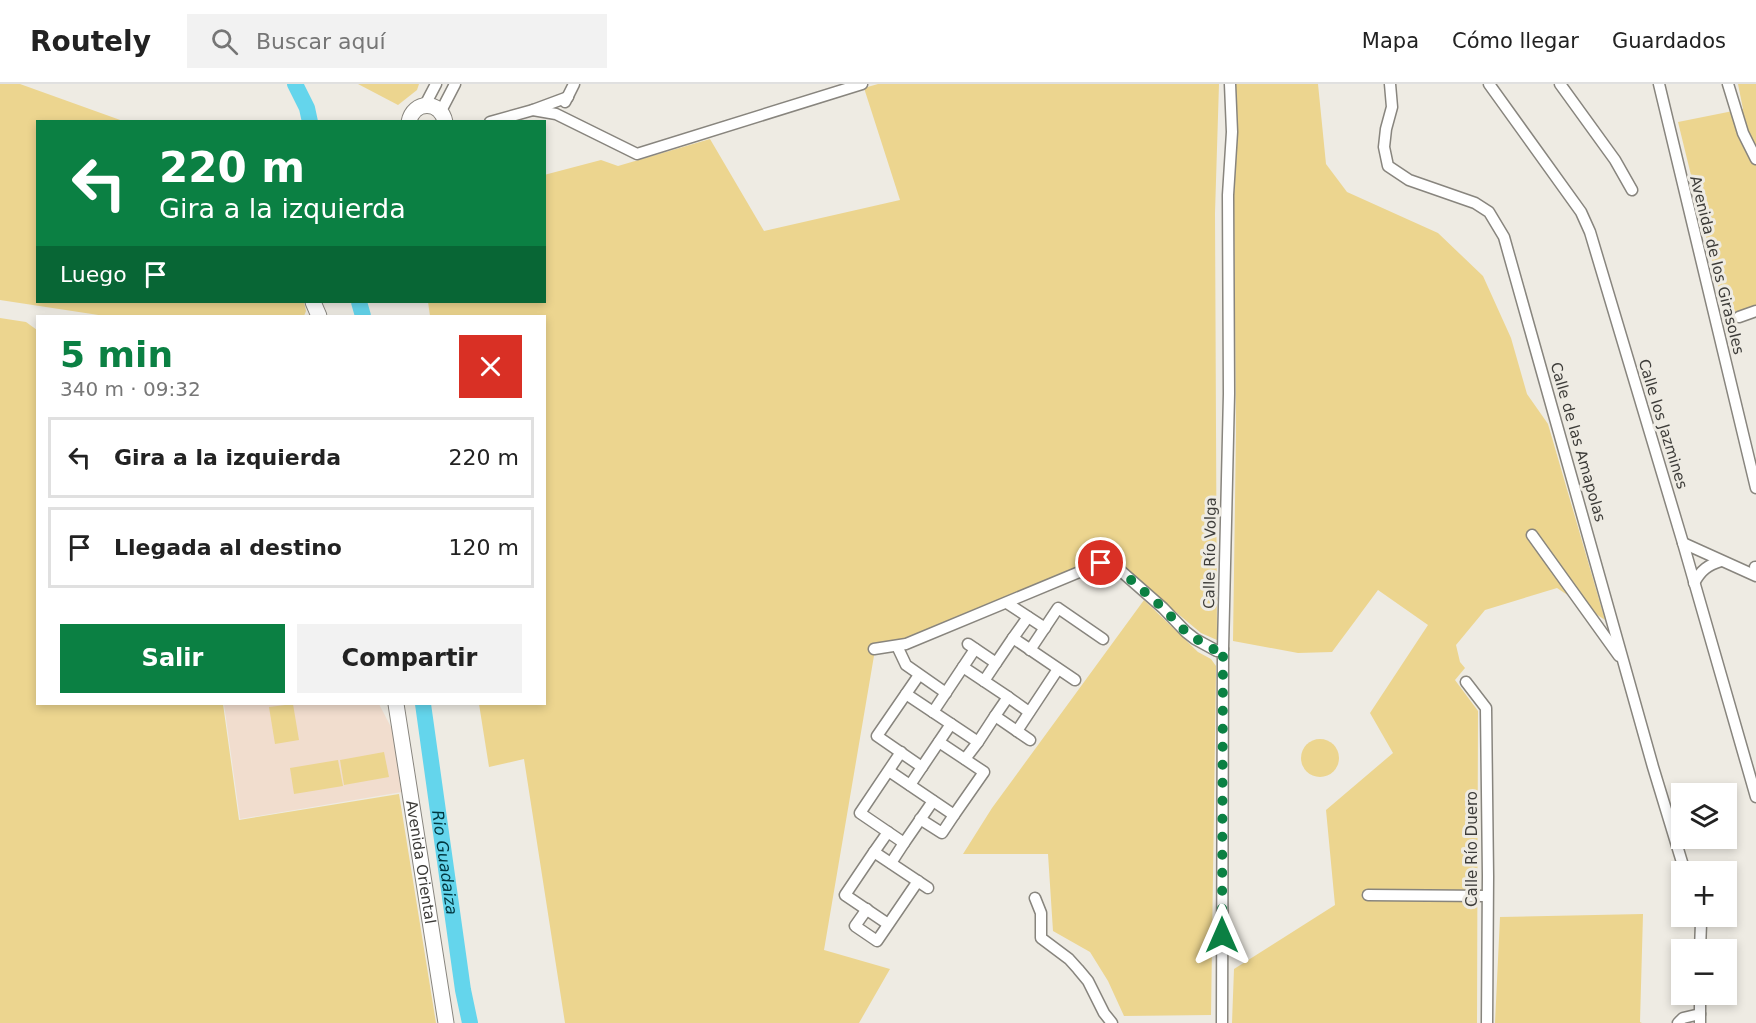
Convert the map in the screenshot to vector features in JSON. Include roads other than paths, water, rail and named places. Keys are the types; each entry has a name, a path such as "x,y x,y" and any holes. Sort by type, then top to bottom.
{"street":[{"path":"425,105 436,84"},
{"path":"445,119 455,84"},
{"path":"556,114 574,84"},
{"path":"533,110 556,114 637,154 862,84"},
{"name":"Calle Río Volga","path":"1222,1023 1223,649 1229,393 1228,195 1232,132 1230,84"},
{"name":"Calle de las Amapolas","path":"1390,84 1392,107 1384,147 1388,166 1409,180 1475,203 1490,212 1504,237 1653,767 1682,861"},
{"name":"Calle los Jazmines","path":"1489,84 1581,212 1590,232 1756,797"},
{"path":"1560,84 1615,160 1632,190"},
{"name":"Avenida de los Girasoles","path":"1655,84 1667,120"},
{"name":"Avenida de los Girasoles","path":"1659,84 1753,465 1756,488"},
{"path":"1728,84 1743,133 1756,159"},
{"path":"497,120 568,97"},
{"path":"410,120 415,110 425,105 434,106 445,119"},
{"path":"1739,317 1756,311"},
{"path":"1532,535 1625,663"},
{"path":"1683,543 1721,561 1754,570"},
{"path":"1694,583 1700,572 1711,564 1721,561"},
{"path":"874,649 906,644 1101,563 1114,565 1195,639 1217,651 1223,649"},
{"path":"1006,603 1045,628"},
{"path":"1030,650 1058,608 1103,639"},
{"path":"984,681 1028,617"},
{"path":"1013,638 1075,680"},
{"path":"897,646 906,665 946,693"},
{"path":"933,712 963,667 972,647 996,663"},
{"path":"963,667 1029,712"},
{"path":"1017,731 1058,669"},
{"path":"919,675 878,736 922,767"},
{"name":"Calle Río Duero","path":"1466,682 1486,708 1486,1023"},
{"path":"906,694 978,742"},
{"path":"966,759 1008,697"},
{"name":"Avenida Oriental","path":"396,705 446,1023"},
{"path":"995,716 1030,740"},
{"path":"910,785 951,724"},
{"path":"920,819 942,833 984,772 939,742"},
{"path":"901,752 860,813 904,843"},
{"path":"889,771 954,815"},
{"path":"891,862 933,801"},
{"path":"888,832 845,895 888,924"},
{"path":"874,852 928,888"},
{"path":"867,909 855,926 877,940 918,881"},
{"path":"1368,895 1487,896"},
{"path":"1035,898 1041,913 1041,938 1069,959 1078,969 1088,981 1104,1013 1112,1023"},
{"path":"1678,1023 1683,1018 1700,1019"}],"waterway":[{"name":"Rio Guadaiza","path":"295,84 307,108 310,120"},
{"name":"Rio Guadaiza","path":"359,303 363,315"},
{"name":"Rio Guadaiza","path":"423,705 463,990 470,1023"}]}
